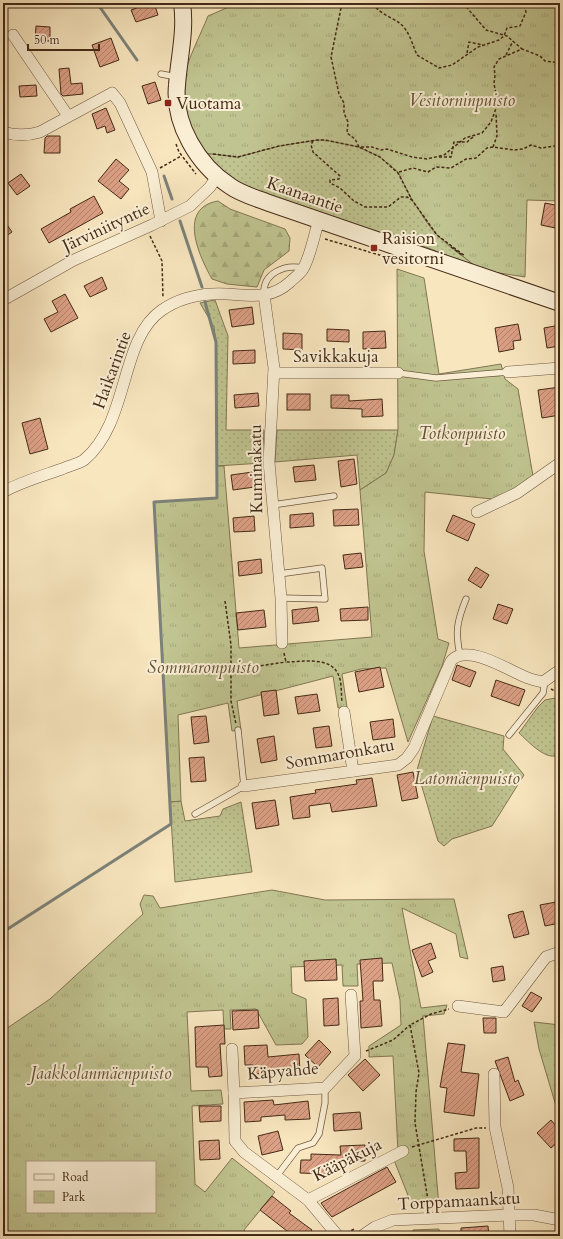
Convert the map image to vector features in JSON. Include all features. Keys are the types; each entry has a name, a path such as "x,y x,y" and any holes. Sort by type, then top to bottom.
{"street":[{"name":"Kaanaantie","path":"182,3 184,17 183,43 178,77 177,103 185,130 188,153 213,182 231,187 248,195 560,303"},
{"path":"13,35 68,116"},
{"path":"3,132 27,136 40,132 112,93 120,103 152,172 162,221"},
{"name":"Järviniityntie","path":"3,300 74,260 162,221 190,206 213,182"},
{"name":"Haikarintie","path":"3,492 14,486 83,461 101,442 109,428 140,338 149,321 161,310 182,298 214,293 248,296 264,295 284,288 303,268 319,220"},
{"name":"Kuminakatu","path":"264,295 271,337 274,373 269,462 281,598 282,643"},
{"path":"508,372 560,368"},
{"name":"Savikkakuja","path":"274,373 398,374"},
{"path":"478,512 517,492 560,463"},
{"path":"460,655 470,654 482,657 528,678 543,682 560,670"},
{"name":"Sommaronkatu","path":"244,786 398,765 408,758 414,748 452,659 460,655"},
{"path":"344,712 353,771"},
{"path":"458,1006 504,1012 546,957 560,952"},
{"path":"351,995 355,1056"},
{"path":"232,1049 234,1092"},
{"name":"Käpyahde","path":"338,1236 308,1200 244,1152 235,1141 234,1092 325,1088 355,1056"},
{"path":"494,1074 495,1127 508,1188 510,1236"},
{"name":"Kääpäkuja","path":"308,1200 403,1151"},
{"name":"Torppamaankatu","path":"362,1236 375,1227 393,1220 510,1214 534,1215 560,1220"}],"lane":[{"path":"161,74 178,77"},
{"path":"264,295 264,285 270,276 285,268 303,268"},
{"path":"398,374 436,378 508,372"},
{"path":"272,505 334,496"},
{"path":"278,574 322,568 325,599 281,598"},
{"path":"460,655 456,636 460,612 466,599"},
{"path":"509,735 543,693 543,682"},
{"path":"195,814 244,786 238,730"},
{"path":"276,1177 298,1148 313,1143 319,1134 325,1103 325,1088"}],"path":[{"path":"342,3 332,57 339,94 344,103 344,113 348,122 347,133 356,139 359,147 380,157 398,172 412,200 437,235 467,258"},
{"path":"374,3 376,8 399,23 415,46 417,55 435,67 445,68 467,53 484,45 500,40 507,28 521,25 526,12 523,3"},
{"path":"382,3 394,3"},
{"path":"463,3 486,30 504,35 522,49 540,56 545,61 560,63"},
{"path":"506,55 513,41"},
{"path":"467,53 469,42 484,45"},
{"path":"438,157 466,138 486,130 496,111 498,103 494,84 494,66 496,61 506,55 522,49"},
{"path":"493,147 496,142 496,111"},
{"path":"152,172 188,153 238,157 279,146 317,140 325,140 359,147 387,149 418,159 451,157 454,143 467,142 474,136"},
{"path":"174,137 188,153 189,167 213,182"},
{"path":"317,140 312,143 311,150 340,176 339,179 330,180 330,184 342,189 359,205 381,208 395,203 401,197 407,197 412,200"},
{"path":"496,142 499,148"},
{"path":"398,172 418,168 428,172 436,167 451,168 460,164 464,160 476,158 487,148 493,147 519,150 531,145 540,148 554,146 560,150"},
{"path":"146,228 162,261 162,302 168,298"},
{"path":"314,236 383,257"},
{"path":"225,601 230,645 231,701 238,730"},
{"path":"282,643 286,662"},
{"path":"231,670 286,662 326,662 333,666 338,674 344,712"},
{"path":"355,1056 393,1040 410,1025 431,1014 458,1006"},
{"path":"410,1025 419,1073 414,1110 429,1206"},
{"path":"403,1151 476,1128 495,1127"}],"green space":[{"name":"Vesitorninpuisto","path":"238,3 560,3 560,201 527,200 525,277 480,270 437,235 412,200 398,172 380,157 359,147 325,140 317,140 279,146 238,157 204,153 184,107 182,87 184,77 208,16"},
{"path":"317,140 327,140 362,148 383,159 392,166 404,182 426,222 448,245 480,270 426,247 407,244 238,184 223,173 204,153 238,157 279,146"},
{"path":"218,201 230,209 285,229 290,238 289,251 264,270 257,287 227,284 212,279 202,258 197,246 195,223 198,213 205,205"},
{"path":"397,269 424,278 439,374 501,364 505,379 518,389 533,476 502,500 425,492 424,551 438,639 449,643 442,666 408,742 386,668 361,669 342,674 347,707 338,708 333,676 237,701 241,730 232,731 228,703 178,715 181,801 170,802 154,502 217,498 217,466 224,466 239,648 372,637 360,490 386,473 394,455 398,430"},
{"path":"215,300 228,336 226,430 264,430 262,463 217,466 216,342 214,327 200,303"},
{"path":"277,430 398,430 394,455 386,473 360,490 357,455 275,462"},
{"path":"555,698 560,700 560,754 549,756 532,746 519,733 545,700"},
{"name":"Latomäenpuisto","path":"433,716 504,736 503,749 524,775 492,826 452,839 444,846 438,841 417,770"},
{"path":"181,801 185,821 220,816 223,809 241,802 252,872 175,882 170,802"},
{"name":"Jaakkolanmäenpuisto","path":"272,890 325,900 454,899 468,959 460,957 456,934 402,908 421,1008 447,1005 444,1014 423,1016 439,1207 413,1208 392,1155 398,1151 393,1056 369,1057 369,1046 401,1025 400,1000 392,963 357,964 358,986 343,986 342,965 291,967 292,993 306,999 308,1037 302,1044 276,1045 256,1009 230,1010 231,1029 224,1029 223,1010 187,1012 191,1091 221,1090 223,1104 192,1106 195,1184 205,1192 232,1158 275,1192 244,1230 250,1236 3,1236 3,1031 50,999 143,914 140,904 144,895 153,896 160,908"},
{"path":"534,1022 560,1025 560,1110 556,1106 539,1049"},
{"path":"439,1229 440,1236 413,1236 413,1230"}],"building":[{"path":"141,3 154,3 158,15 136,22 131,10 142,6"},
{"path":"36,26 50,27 50,41 35,41"},
{"path":"111,38 119,60 100,67 92,45"},
{"path":"69,68 71,84 82,83 83,94 63,96 61,94 59,69"},
{"path":"155,82 161,100 148,104 142,86"},
{"path":"36,85 37,96 20,97 19,86"},
{"path":"106,108 115,130 107,133 105,126 97,129 92,114"},
{"path":"47,136 60,136 60,153 44,153 45,138"},
{"path":"116,159 129,170 119,181 129,189 121,199 98,181"},
{"path":"21,174 30,186 17,195 8,183"},
{"path":"94,196 103,213 49,243 41,229 71,212 70,209"},
{"path":"545,203 560,206 560,229 541,225"},
{"path":"3,219 12,232 3,238"},
{"path":"102,277 107,289 90,297 84,286"},
{"path":"65,294 78,318 51,332 44,319 58,312 52,301"},
{"path":"252,307 254,324 232,327 229,310"},
{"path":"518,324 521,340 513,341 514,349 499,352 495,328"},
{"path":"560,325 560,346 547,348 544,328"},
{"path":"327,329 349,330 349,342 327,341"},
{"path":"385,331 386,348 363,349 363,332"},
{"path":"283,333 302,334 302,350 283,349"},
{"path":"255,350 255,363 233,364 233,351"},
{"path":"560,387 560,405 558,405 560,415 542,418 538,390"},
{"path":"258,393 259,406 235,408 234,395"},
{"path":"287,394 310,394 310,410 287,410"},
{"path":"331,395 349,395 349,401 382,399 383,416 362,417 362,409 331,408"},
{"path":"40,418 48,449 30,454 22,423"},
{"path":"354,459 357,484 341,487 338,461"},
{"path":"314,465 316,480 295,482 293,467"},
{"path":"260,471 262,486 233,490 231,475"},
{"path":"358,509 359,525 334,526 333,510"},
{"path":"313,513 314,526 290,528 290,515"},
{"path":"453,515 475,524 468,541 446,531"},
{"path":"254,516 255,531 234,532 233,518"},
{"path":"361,553 363,567 345,569 343,555"},
{"path":"261,559 262,573 239,576 238,562"},
{"path":"476,567 489,575 481,588 468,580"},
{"path":"498,604 513,609 507,624 493,619"},
{"path":"317,607 319,621 293,624 292,610"},
{"path":"368,607 368,620 341,621 340,609"},
{"path":"264,610 266,627 238,630 236,613"},
{"path":"457,665 476,672 470,687 452,680"},
{"path":"380,667 384,687 359,692 355,672"},
{"path":"496,680 525,690 519,706 491,696"},
{"path":"276,690 279,714 264,716 261,692"},
{"path":"317,694 320,711 298,714 295,697"},
{"path":"206,716 209,742 194,744 191,717"},
{"path":"393,719 395,737 373,740 370,722"},
{"path":"329,726 332,746 316,748 313,728"},
{"path":"274,736 277,760 261,763 257,739"},
{"path":"204,757 206,781 191,782 189,758"},
{"path":"413,772 418,798 402,801 397,775"},
{"path":"372,778 377,806 332,812 330,803 309,806 310,817 293,819 290,797 316,793 315,790 357,784 356,780"},
{"path":"275,800 279,825 256,829 252,803"},
{"path":"556,902 560,923 545,926 540,905"},
{"path":"523,911 529,934 514,938 508,915"},
{"path":"431,943 436,958 428,961 433,972 422,977 412,950"},
{"path":"382,958 383,981 373,981 374,1000 380,1000 382,1026 361,1028 360,1001 363,1001 360,960"},
{"path":"336,959 337,980 305,981 304,961"},
{"path":"503,966 505,980 493,982 491,968"},
{"path":"531,992 542,998 532,1012 522,1006"},
{"path":"338,998 339,1025 324,1026 323,999"},
{"path":"258,1010 259,1028 233,1030 232,1011"},
{"path":"483,1018 496,1018 496,1033 484,1033"},
{"path":"224,1025 225,1044 220,1044 222,1076 209,1077 208,1067 196,1067 195,1027"},
{"path":"319,1040 331,1052 318,1067 305,1055"},
{"path":"448,1043 465,1045 461,1072 479,1074 474,1116 444,1112 447,1088 440,1087"},
{"path":"267,1045 268,1057 299,1054 300,1072 253,1074 253,1065 245,1065 244,1046"},
{"path":"508,1057 515,1082 518,1080 524,1095 510,1101 495,1061"},
{"path":"365,1059 380,1075 363,1091 348,1075"},
{"path":"273,1100 274,1105 308,1101 310,1119 285,1120 285,1115 261,1117 261,1121 245,1122 244,1102"},
{"path":"199,1106 221,1106 221,1121 200,1122"},
{"path":"360,1112 362,1129 334,1131 333,1114"},
{"path":"551,1120 560,1131 560,1140 551,1148 537,1133"},
{"path":"278,1131 283,1150 262,1155 258,1136"},
{"path":"479,1138 479,1188 456,1189 455,1173 467,1172 466,1151 454,1151 454,1139"},
{"path":"219,1140 220,1159 200,1160 199,1141"},
{"path":"365,1145 365,1161 328,1162 327,1174 300,1173 301,1160 311,1160 311,1154 341,1155 340,1146"},
{"path":"387,1167 396,1182 332,1217 321,1203"},
{"path":"272,1196 291,1211 289,1213 312,1230 308,1236 283,1236 287,1231 260,1210"},
{"path":"488,1226 489,1236 461,1236 461,1228"}],"waterway":[{"path":"97,3 137,60"},
{"path":"164,176 172,199"},
{"path":"180,221 202,287"},
{"path":"3,932 171,824 154,502 217,498 216,342 205,302"}],"place":[{"name":"Vuotama","path":"168,103"},
{"name":"Raision vesitorni","path":"374,248"}],"park label":[{"name":"Totkonpuisto","path":"462,433"},
{"name":"Sommaronpuisto","path":"203,667"}]}
